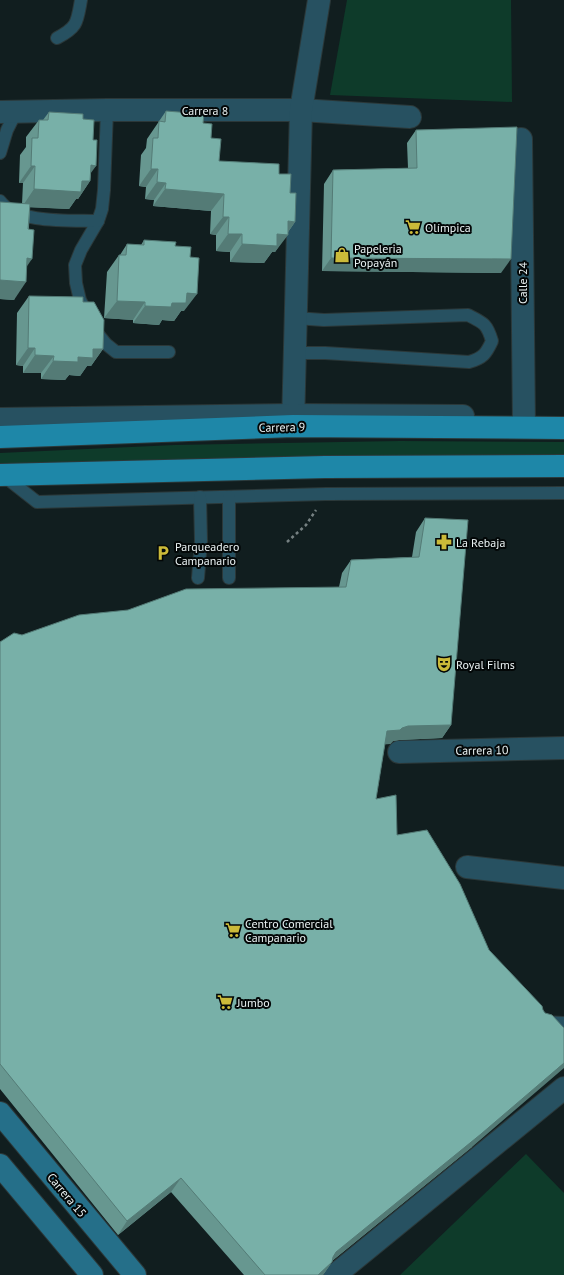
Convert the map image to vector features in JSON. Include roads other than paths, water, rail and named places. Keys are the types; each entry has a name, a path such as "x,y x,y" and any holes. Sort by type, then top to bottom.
{"main road":[{"name":"Carrera 9","path":"0,437 292,420 524,422 564,428"},
{"path":"1,474 317,468 564,466"},
{"name":"Carrera 15","path":"0,1114 135,1275"},
{"path":"0,1165 92,1275"}],"street":[{"path":"0,420 292,420 301,110 319,0"},
{"name":"Carrera 8","path":"8,112 107,110 301,110 410,117"},
{"name":"Calle 24","path":"521,139 524,422"},
{"path":"524,422 564,417"},
{"name":"Carrera 10","path":"399,752 564,748"},
{"path":"467,867 564,878"},
{"path":"335,1275 502,1130 564,1088"}],"lane":[{"path":"57,38 69,32 76,23 81,0"},
{"path":"107,110 102,209 98,221 81,250 75,265 76,283 80,300 97,333 106,344 116,352 169,352"},
{"path":"0,153 7,130 8,112"},
{"path":"0,201 13,212 31,218 98,221"},
{"path":"294,353 469,362 479,359 488,351 492,341 489,329 480,321 468,316 324,320 295,318"},
{"path":"1,474 37,502 326,494 564,493"},
{"path":"198,578 201,541 200,497"},
{"path":"228,578 229,497"},
{"path":"540,1021 564,1023"}],"place":[{"name":"Olímpica","path":"413,227"},
{"name":"Papeleria Popayán","path":"342,255"},
{"name":"La Rebaja","path":"444,542"},
{"name":"Parqueadero Campanario","path":"163,553"},
{"name":"Royal Films","path":"444,664"},
{"name":"Centro Comercial Campanario","path":"233,930"},
{"name":"Jumbo","path":"225,1002"}]}
